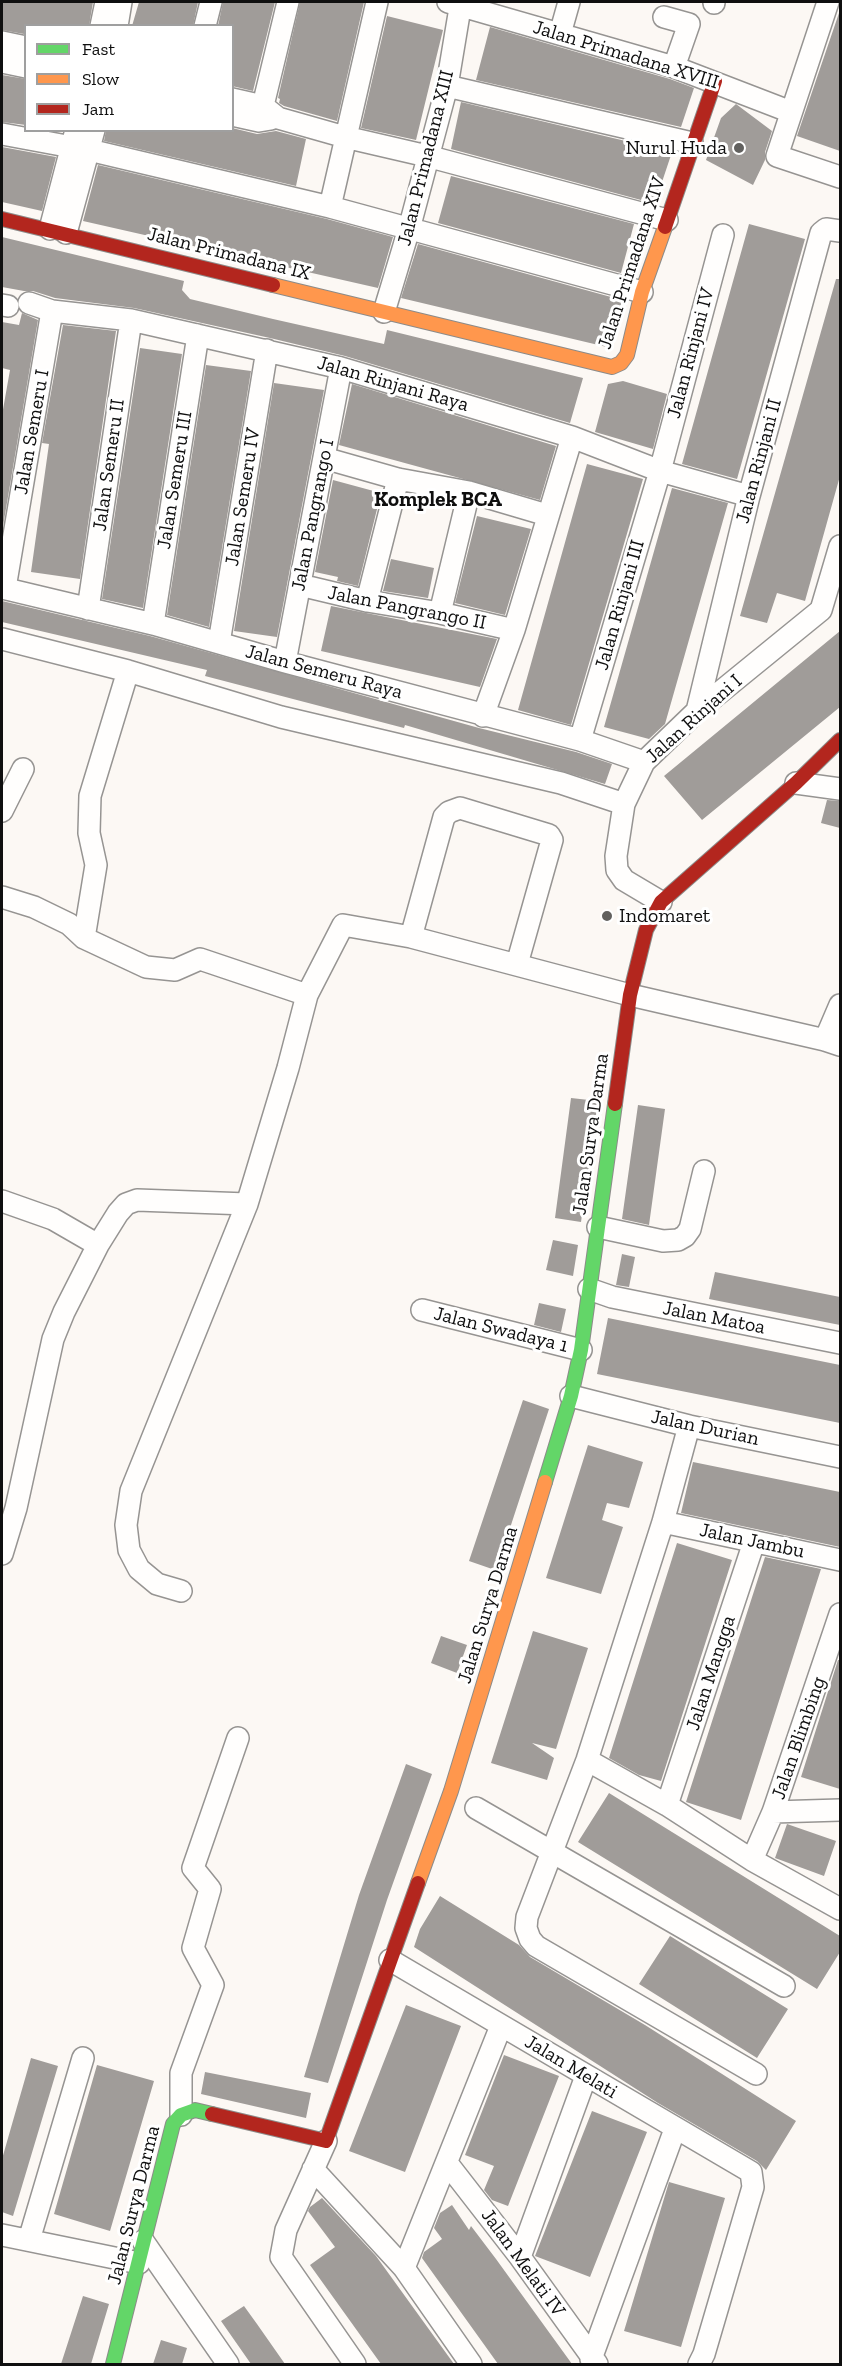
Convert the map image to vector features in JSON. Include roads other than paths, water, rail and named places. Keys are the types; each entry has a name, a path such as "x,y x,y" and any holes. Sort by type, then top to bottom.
{"street":[{"path":"100,24 106,2"},
{"path":"117,24 122,2"},
{"path":"206,24 212,2"},
{"path":"266,115 288,2"},
{"path":"330,207 377,2"},
{"name":"Jalan Primadana XVIII","path":"456,2 674,67 791,111"},
{"name":"Jalan Primadana XIII","path":"384,312 447,86 456,2"},
{"path":"560,34 569,2"},
{"path":"828,2 777,156 840,177"},
{"path":"664,17 689,24 674,67"},
{"path":"2,42 24,47"},
{"path":"2,62 24,68"},
{"name":"Jalan Primadana XIV","path":"384,312 612,367 621,363 627,355 642,292 715,81"},
{"path":"447,86 692,144"},
{"path":"234,100 266,115 345,137 427,156 667,220"},
{"path":"234,115 266,115"},
{"path":"2,134 83,140 642,292"},
{"path":"58,231 83,140"},
{"name":"Jalan Primadana IX","path":"2,219 384,312"},
{"name":"Jalan Rinjani II","path":"697,711 749,496 821,233 826,229 840,231"},
{"name":"Jalan Rinjani IV","path":"660,471 723,235"},
{"name":"Jalan Rinjani Raya","path":"13,305 130,320 342,368 572,437 660,471 749,496"},
{"name":"Jalan Semeru I","path":"3,588 52,311"},
{"name":"Jalan Semeru II","path":"88,609 130,320"},
{"name":"Jalan Semeru III","path":"153,624 198,335"},
{"name":"Jalan Semeru IV","path":"219,643 267,350"},
{"name":"Jalan Pangrango I","path":"285,662 342,368"},
{"path":"483,716 514,630 572,437"},
{"path":"324,458 398,479 469,492 547,515"},
{"name":"Jalan Rinjani III","path":"580,740 660,471"},
{"path":"367,601 398,479"},
{"path":"440,613 469,492"},
{"name":"Jalan Rinjani I","path":"661,902 624,880 617,870 616,856 624,804 644,762 697,711 821,610 840,546"},
{"name":"Jalan Pangrango II","path":"300,585 367,601 440,613 514,630"},
{"name":"Jalan Semeru Raya","path":"3,588 153,624 483,716 580,740 644,762"},
{"path":"2,639 128,671 281,717 561,783 624,804"},
{"path":"84,938 96,865 89,833 90,796 128,671"},
{"name":"Jalan Surya Darma","path":"113,2364 173,2124 181,2115 195,2110 326,2140 451,1791 571,1396 589,1289 630,995 646,930 661,902 796,783 840,740"},
{"path":"2,811 23,769"},
{"path":"796,783 840,789"},
{"path":"411,937 444,817 449,812 460,808 549,835 552,840 517,964"},
{"path":"2,897 34,907 69,924 84,938 146,967 176,970 200,959 307,995"},
{"path":"181,1592 157,1584 139,1569 129,1550 126,1525 131,1491 247,1204 288,1068 307,995 343,925 411,937 630,995 833,1043 840,1005"},
{"path":"598,1227 663,1241 678,1240 690,1229 704,1171"},
{"path":"2,1554 16,1508 53,1339 63,1312 98,1245 118,1213 131,1201 247,1204"},
{"path":"2,1202 53,1219 98,1245"},
{"name":"Jalan Matoa","path":"589,1289 612,1297 840,1343"},
{"name":"Jalan Swadaya 1","path":"422,1310 580,1350"},
{"name":"Jalan Durian","path":"571,1396 690,1426 840,1456"},
{"path":"690,1426 663,1522 587,1760 527,1917 526,1928 530,1939 536,1946 756,2074"},
{"name":"Jalan Jambu","path":"663,1522 840,1560"},
{"name":"Jalan Mangga","path":"667,1805 754,1542"},
{"name":"Jalan Blimbing","path":"752,1860 773,1812 840,1614"},
{"path":"181,2115 181,2073 213,1985 193,1948 210,1889 193,1868 238,1738"},
{"path":"587,1760 667,1805 752,1860 840,1909"},
{"path":"476,1808 784,1986"},
{"path":"773,1812 840,1810"},
{"name":"Jalan Melati","path":"390,1960 751,2172 753,2187 704,2354 699,2364"},
{"path":"404,2268 501,2026"},
{"path":"29,2240 82,2058"},
{"path":"520,2257 586,2076"},
{"path":"594,2362 675,2129"},
{"path":"326,2140 286,2230 280,2257 355,2364"},
{"name":"Jalan Melati IV","path":"447,2163 520,2257 594,2362"},
{"path":"313,2169 404,2268 471,2364"},
{"path":"2,2235 139,2263"},
{"path":"143,2241 228,2364"}],"place":[{"name":"Nurul Huda","path":"739,148"},
{"name":"Indomaret","path":"607,916"}],"district":[{"name":"Komplek BCA","path":"438,500"}]}
